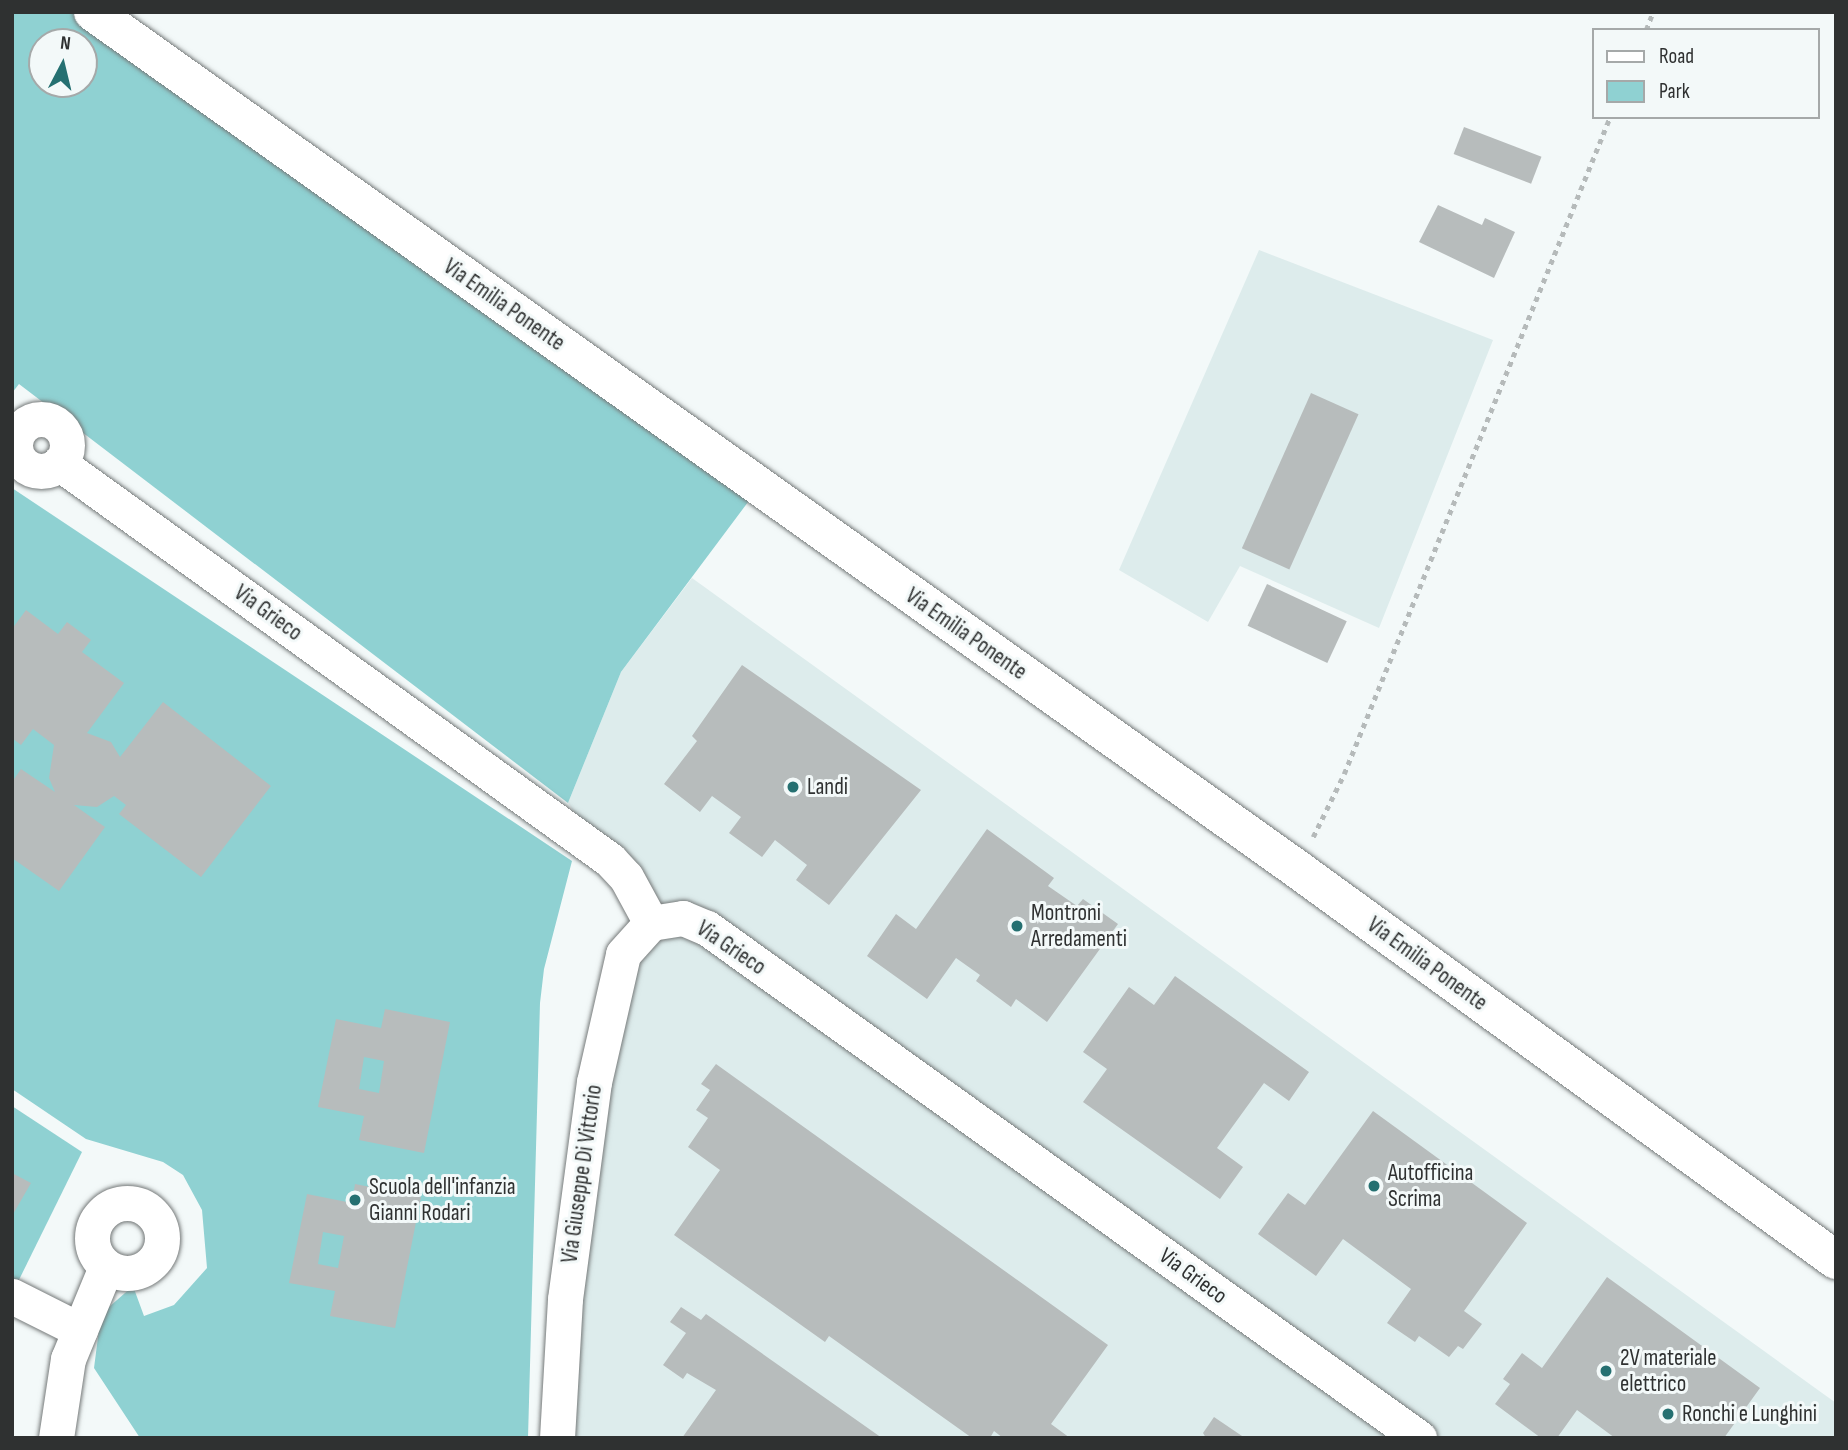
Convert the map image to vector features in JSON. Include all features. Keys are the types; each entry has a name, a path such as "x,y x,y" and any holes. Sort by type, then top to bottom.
{"main road":[{"name":"Via Emilia Ponente","path":"93,12 1297,869 1836,1260"}],"street":[{"name":"Via Grieco","path":"59,463 610,860 626,877 651,923 683,918 707,928 1419,1438"},
{"name":"Via Giuseppe Di Vittorio","path":"557,1438 565,1299 594,1082 623,954 651,923"},
{"path":"56,1438 68,1359 106,1267"},
{"path":"12,1296 80,1331"}],"path":[{"path":"1297,869 1344,775 1609,119"}],"shaded area":[{"path":"1259,250 1493,340 1379,628 1240,566 1208,622 1119,570"},
{"path":"692,578 1836,1403 1836,1438 564,1438 572,1247 623,1003 651,923 568,803 621,672"}],"green space":[{"path":"12,12 97,12 763,482 621,672 568,803 19,384 12,393"},
{"path":"12,488 572,861 544,969 540,1003 528,1438 140,1438 94,1368 101,1314 133,1286 144,1316 174,1305 207,1268 202,1210 183,1175 163,1162 86,1139 12,1089"},
{"path":"12,1106 82,1152 12,1294"}],"building":[{"path":"1464,127 1541,157 1531,184 1454,154"},
{"path":"1438,205 1482,225 1485,218 1515,232 1494,278 1419,242"},
{"path":"1311,393 1359,414 1289,569 1242,548"},
{"path":"1267,584 1347,621 1327,663 1248,626"},
{"path":"26,610 58,634 67,622 91,640 82,652 124,683 87,733 111,742 120,757 163,702 271,786 201,877 119,814 126,805 114,796 97,807 74,805 105,827 59,891 12,858 12,782 21,769 55,792 49,778 54,745 33,729 21,745 12,738 12,629"},
{"path":"742,665 921,790 829,905 796,880 807,865 775,840 762,857 729,833 741,817 712,796 700,812 664,784 697,741 692,736"},
{"path":"987,829 1054,878 1048,886 1077,906 1083,899 1118,924 1047,1022 1016,999 1011,1007 976,981 980,975 956,958 927,999 867,956 896,914 916,929"},
{"path":"1175,976 1309,1072 1289,1101 1264,1083 1217,1148 1243,1167 1220,1199 1083,1102 1107,1069 1083,1052 1129,987 1154,1005"},
{"path":"385,1009 450,1022 424,1153 359,1140 364,1116 318,1107 336,1019 381,1028","holes":["364,1057 384,1061 379,1093 359,1089"]},
{"path":"716,1064 1108,1345 1051,1424 1070,1438 1003,1438 994,1431 990,1438 972,1438 829,1336 825,1342 674,1235 720,1170 688,1147 708,1118 696,1110 710,1090 701,1084"},
{"path":"1373,1111 1527,1223 1464,1311 1482,1324 1463,1349 1458,1346 1449,1357 1419,1336 1415,1342 1387,1323 1411,1289 1343,1239 1316,1276 1258,1234 1288,1193 1305,1205"},
{"path":"12,1173 31,1183 12,1216"},
{"path":"355,1184 421,1197 395,1328 330,1316 335,1291 289,1283 307,1194 352,1203","holes":["323,1232 344,1236 338,1268 318,1264"]},
{"path":"1607,1277 1760,1388 1724,1438 1615,1438 1577,1410 1557,1438 1541,1438 1495,1404 1510,1384 1503,1379 1522,1353 1542,1368"},
{"path":"681,1307 701,1320 706,1314 882,1438 682,1438 716,1390 687,1373 683,1379 663,1365 686,1333 670,1322"},
{"path":"1214,1417 1245,1438 1206,1438 1203,1433"}],"place":[{"name":"Landi","path":"793,787"},
{"name":"Montroni Arredamenti","path":"1017,926"},
{"name":"Autofficina Scrima","path":"1374,1186"},
{"name":"Scuola dell'infanzia Gianni Rodari","path":"355,1200"},
{"name":"2V materiale elettrico","path":"1606,1371"},
{"name":"Ronchi e Lunghini","path":"1668,1414"}]}
